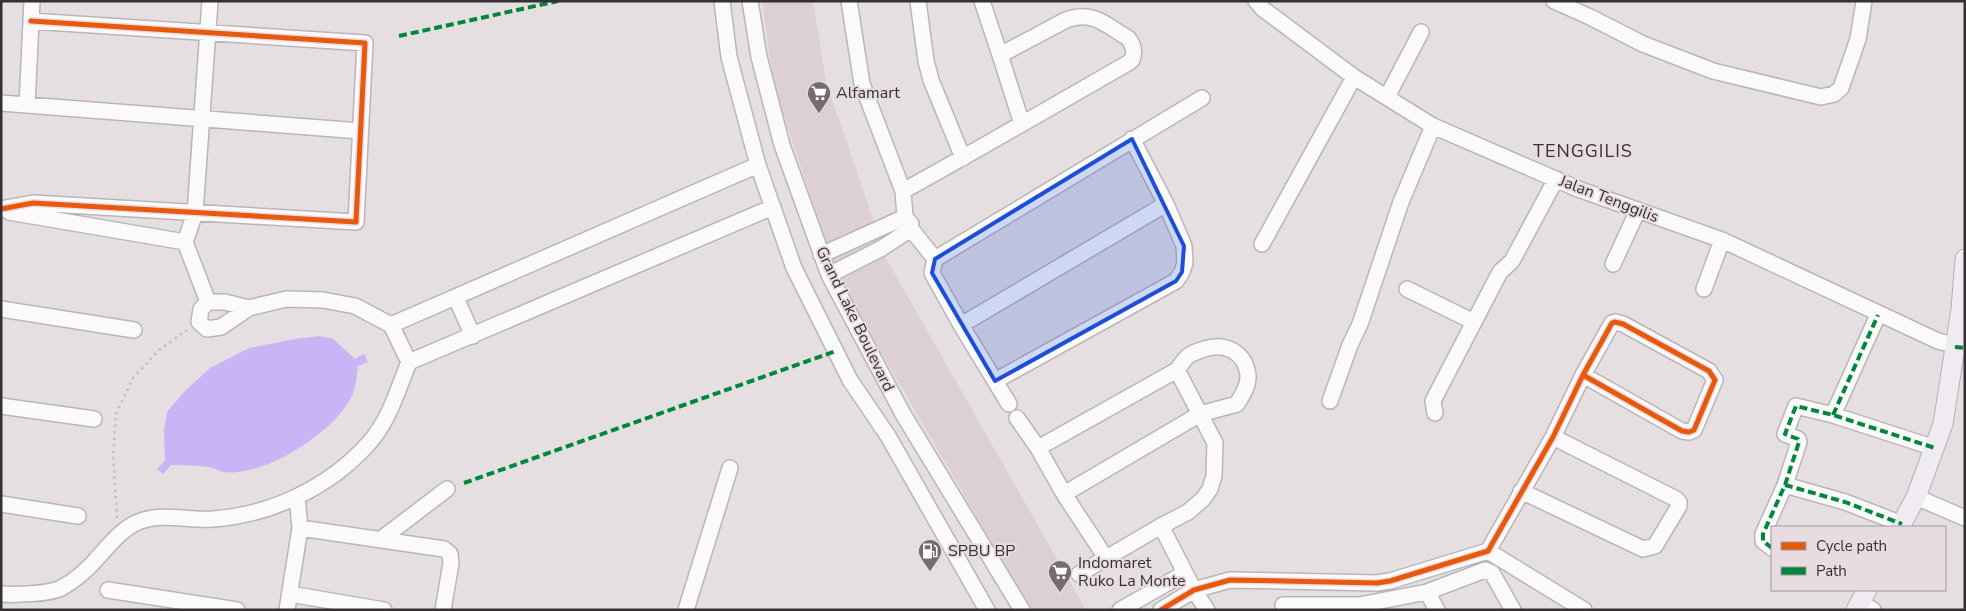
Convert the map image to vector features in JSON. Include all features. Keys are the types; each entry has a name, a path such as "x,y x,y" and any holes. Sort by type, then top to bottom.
{"main road":[{"path":"1901,526 1916,497 1943,424 1960,348 1965,258"}],"street":[{"path":"27,105 32,1"},
{"path":"208,302 185,242 195,213 210,1"},
{"name":"Grand Lake Boulevard","path":"722,1 730,57 758,166 794,268 850,380 888,436 987,610"},
{"name":"Grand Lake Boulevard","path":"750,1 759,57 782,145 829,275 903,414 1022,610"},
{"path":"849,1 862,84 903,191 908,223 935,259"},
{"path":"918,1 926,62 931,80 963,158"},
{"path":"982,1 1022,124"},
{"name":"Jalan Tenggilis","path":"1256,1 1263,9 1354,77 1433,126 1556,179 1722,240 1878,314 1938,341 1960,348"},
{"path":"1554,1 1643,44 1712,72 1821,97 1834,94 1841,88 1858,39 1864,1"},
{"path":"903,191 1132,60 1134,52 1128,38 1094,17 1076,16 1000,55"},
{"path":"1,210 33,203 356,222 365,43 31,21"},
{"path":"1387,98 1421,32"},
{"path":"1262,244 1354,77"},
{"path":"1009,404 932,274 935,259 1202,98"},
{"path":"1,103 360,131"},
{"path":"1330,401 1350,345 1360,324 1400,202 1433,126"},
{"path":"995,381 1176,281 1182,272 1186,255 1184,246 1166,204 1132,139"},
{"path":"391,325 758,166"},
{"path":"1435,413 1433,401 1436,395 1500,272 1512,260 1556,179"},
{"path":"961,325 1166,204"},
{"path":"1,594 15,595 60,589 89,568 121,532 139,522 163,517 212,520 254,512 297,497 335,474 369,442 388,413 409,362 474,336 773,207"},
{"path":"1,210 185,242"},
{"path":"1613,264 1638,210"},
{"path":"821,255 908,223"},
{"path":"829,275 882,248 908,223"},
{"path":"1704,289 1722,240"},
{"path":"1407,289 1474,322"},
{"path":"249,308 225,302 208,302 201,309 198,322 207,329 221,327 249,308 286,298 323,300 356,306 391,325 409,362"},
{"path":"456,298 474,336"},
{"path":"1,309 134,330"},
{"path":"1833,415 1878,314"},
{"path":"1161,610 1194,590 1230,580 1377,583 1390,581 1488,551 1553,437 1583,375 1612,323 1617,321 1709,371 1715,380 1694,430 1689,432 1682,431 1583,375"},
{"path":"1038,448 1177,370 1188,356 1212,346 1227,347 1233,350 1245,364 1248,376 1245,392 1237,404 1200,414 1064,494"},
{"path":"1079,574 1188,512 1203,499 1210,489 1214,476 1215,443 1177,370"},
{"path":"1,406 94,419"},
{"path":"1771,547 1763,540 1763,534 1785,485 1799,442 1798,439 1785,434 1795,407 1833,415 1935,448"},
{"path":"1018,418 1106,558"},
{"path":"1522,491 1643,549 1655,546 1679,506 1679,502 1676,499 1553,437"},
{"path":"686,610 730,468"},
{"path":"1785,485 1845,502 1901,526"},
{"path":"380,540 447,489"},
{"path":"287,610 300,528 297,497"},
{"path":"1916,497 1965,518"},
{"path":"1,504 78,516"},
{"path":"1161,526 1194,590 1207,610"},
{"path":"300,528 444,549 450,554 452,563 443,610"},
{"path":"1488,551 1584,610"},
{"path":"1281,608 1361,608 1427,592 1480,570 1488,570 1492,573 1513,610"},
{"path":"1120,610 1186,573"},
{"path":"108,590 237,610"},
{"path":"1427,592 1437,610"},
{"path":"290,594 384,610"}],"path":[{"path":"121,532 115,513 113,455 116,414 133,378 159,350 198,322"}],"highlighted area":[{"path":"1132,139 1184,246 1182,272 1176,281 995,381 932,273 935,259"}],"shaded area":[{"path":"762,1 813,1 826,82 887,260 1086,610 1031,610 839,280 774,87"},
{"path":"320,336 333,339 355,359 364,354 368,362 358,366 354,390 345,407 333,422 317,436 279,459 240,472 224,472 204,466 171,465 163,474 157,469 165,460 164,430 167,412 184,392 210,368 249,348"}],"marked path":[{"path":"399,36 558,1"},
{"path":"1833,415 1878,315"},
{"path":"1955,347 1965,348"},
{"path":"464,483 836,351"},
{"path":"1785,485 1799,442 1798,439 1785,434 1796,406 1833,415 1935,448"},
{"path":"1771,547 1763,541 1763,534 1785,485 1845,502 1902,524"}],"cycle path":[{"path":"1,209 33,203 356,222 365,43 31,21"},
{"path":"1161,610 1194,590 1230,580 1377,583 1390,581 1488,551 1553,437 1583,375 1612,323 1623,324 1709,371 1715,380 1694,430 1689,432 1682,431 1583,375"}],"place":[{"name":"Alfamart","path":"819,114"},
{"name":"SPBU BP","path":"930,572"},
{"name":"Indomaret Ruko La Monte","path":"1060,593"}],"district":[{"name":"TENGGILIS","path":"1583,151"}]}
